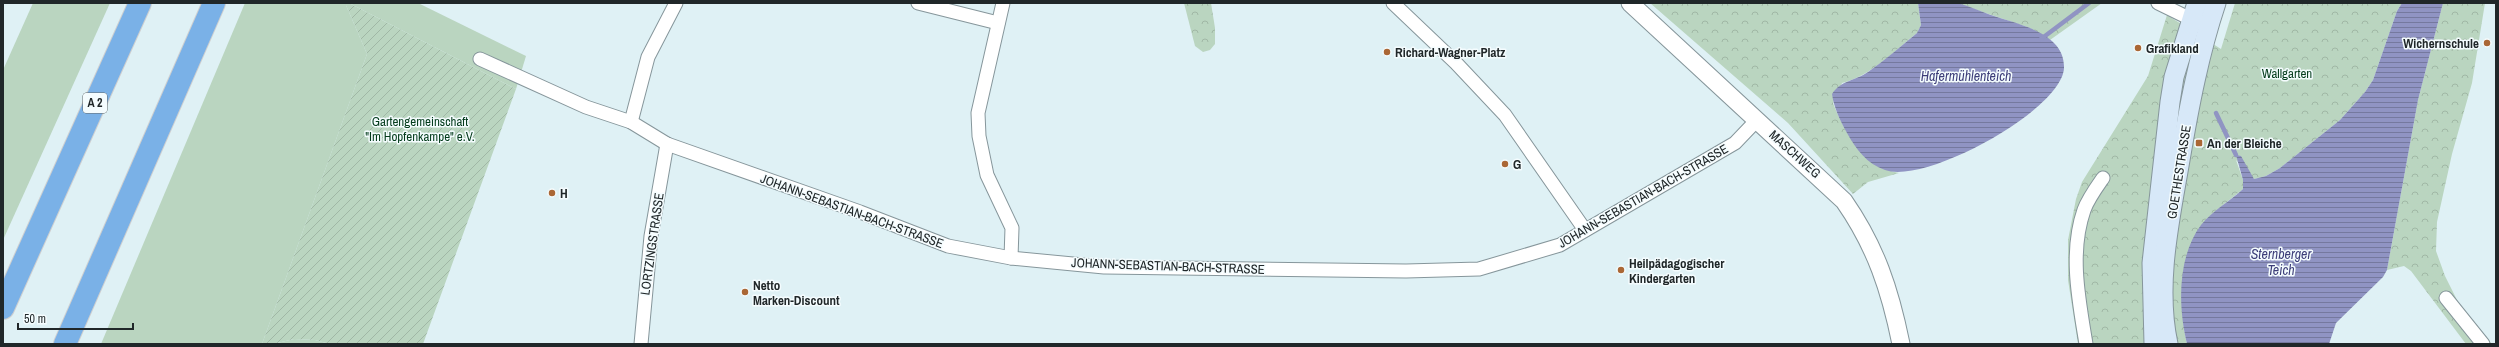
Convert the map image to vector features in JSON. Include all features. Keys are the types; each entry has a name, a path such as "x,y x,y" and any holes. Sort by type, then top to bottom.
{"highway":[{"name":"A 2","path":"3,308 140,3"},
{"path":"65,344 214,3"}],"main road":[{"name":"GOETHESTRASSE","path":"2154,344 2152,290 2156,221 2174,77 2199,16 2216,3"},
{"name":"GOETHESTRASSE","path":"2168,344 2164,300 2168,240 2191,101 2199,16"}],"street":[{"path":"631,122 648,57 676,3"},
{"path":"918,3 998,23"},
{"path":"1003,3 978,113 979,136 992,190 1012,228 1011,258"},
{"path":"1393,3 1456,63 1505,115 1585,230"},
{"name":"MASCHWEG","path":"1630,3 1833,189 1855,216 1883,272 1901,344"},
{"path":"2158,3 2199,16"},
{"name":"JOHANN-SEBASTIAN-BACH-STRASSE","path":"480,59 586,107 631,122 667,144 860,212 948,246 1011,258 1104,267 1406,271 1479,269 1560,245 1735,143 1757,120"},
{"name":"LORTZINGSTRASSE","path":"641,344 651,236 667,144"},
{"path":"2086,344 2076,280 2078,234 2084,209 2103,178"},
{"path":"2446,298 2483,344"}],"green space":[{"path":"33,3 110,3 3,240 3,70"},
{"path":"245,3 345,3 367,54 262,344 101,344"},
{"name":"Gartengemeinschaft \"Im Hopfenkampe\" e.V.","path":"345,3 349,3 516,89 423,344 330,344 315,340 294,339 273,344 262,344 367,54"},
{"path":"349,3 418,3 526,56 516,89"},
{"path":"1184,3 1211,3 1215,28 1215,44 1210,50 1203,52 1195,46"},
{"path":"1650,3 1918,3 1921,25 1917,33 1891,55 1863,75 1842,83 1833,103 1843,126 1857,147 1876,164 1887,170 1899,173 1868,182 1853,194 1788,123"},
{"path":"1956,3 2102,3 2050,40 2030,28"},
{"name":"Wallgarten","path":"2235,3 2402,3 2397,11 2373,80 2365,92 2340,120 2280,168 2266,176 2254,179 2236,160 2243,180 2243,189 2213,213 2203,224 2192,242 2188,255 2182,301 2184,331 2187,344 2078,344 2068,280 2068,240 2076,199 2082,182 2148,76 2167,15 2221,49"},
{"path":"2443,3 2485,3 2472,83 2452,154 2437,222 2436,251 2445,276 2458,302 2492,344 2466,344 2411,271 2404,266 2387,270 2418,100"},
{"path":"294,339 315,340 330,344 273,344"}],"water":[{"name":"Hafermühlenteich","path":"1918,3 1957,3 2028,27 2039,32 2057,46 2062,56 2064,68 2057,85 2041,104 2017,123 1989,140 1959,155 1930,166 1904,172 1885,170 1867,160 1854,145 1840,119 1832,94 1844,83 1868,72 1917,33 1921,25"},
{"name":"Sternberger Teich","path":"2402,3 2443,3 2418,100 2387,270 2383,277 2336,323 2329,344 2187,344 2181,299 2187,252 2201,225 2216,210 2243,189 2243,180 2236,155 2241,156 2254,179 2266,176 2280,168 2340,120 2365,92 2373,80 2397,11"}],"waterway":[{"path":"2041,39 2089,3"},
{"path":"2216,113 2236,155"}],"place":[{"name":"Wichernschule","path":"2487,43"},
{"name":"Grafikland","path":"2138,48"},
{"name":"Richard-Wagner-Platz","path":"1387,52"},
{"name":"An der Bleiche","path":"2199,143"},
{"name":"G","path":"1505,164"},
{"name":"H","path":"552,193"},
{"name":"Heilpädagogischer Kindergarten","path":"1621,270"},
{"name":"Netto Marken-Discount","path":"745,292"}]}
